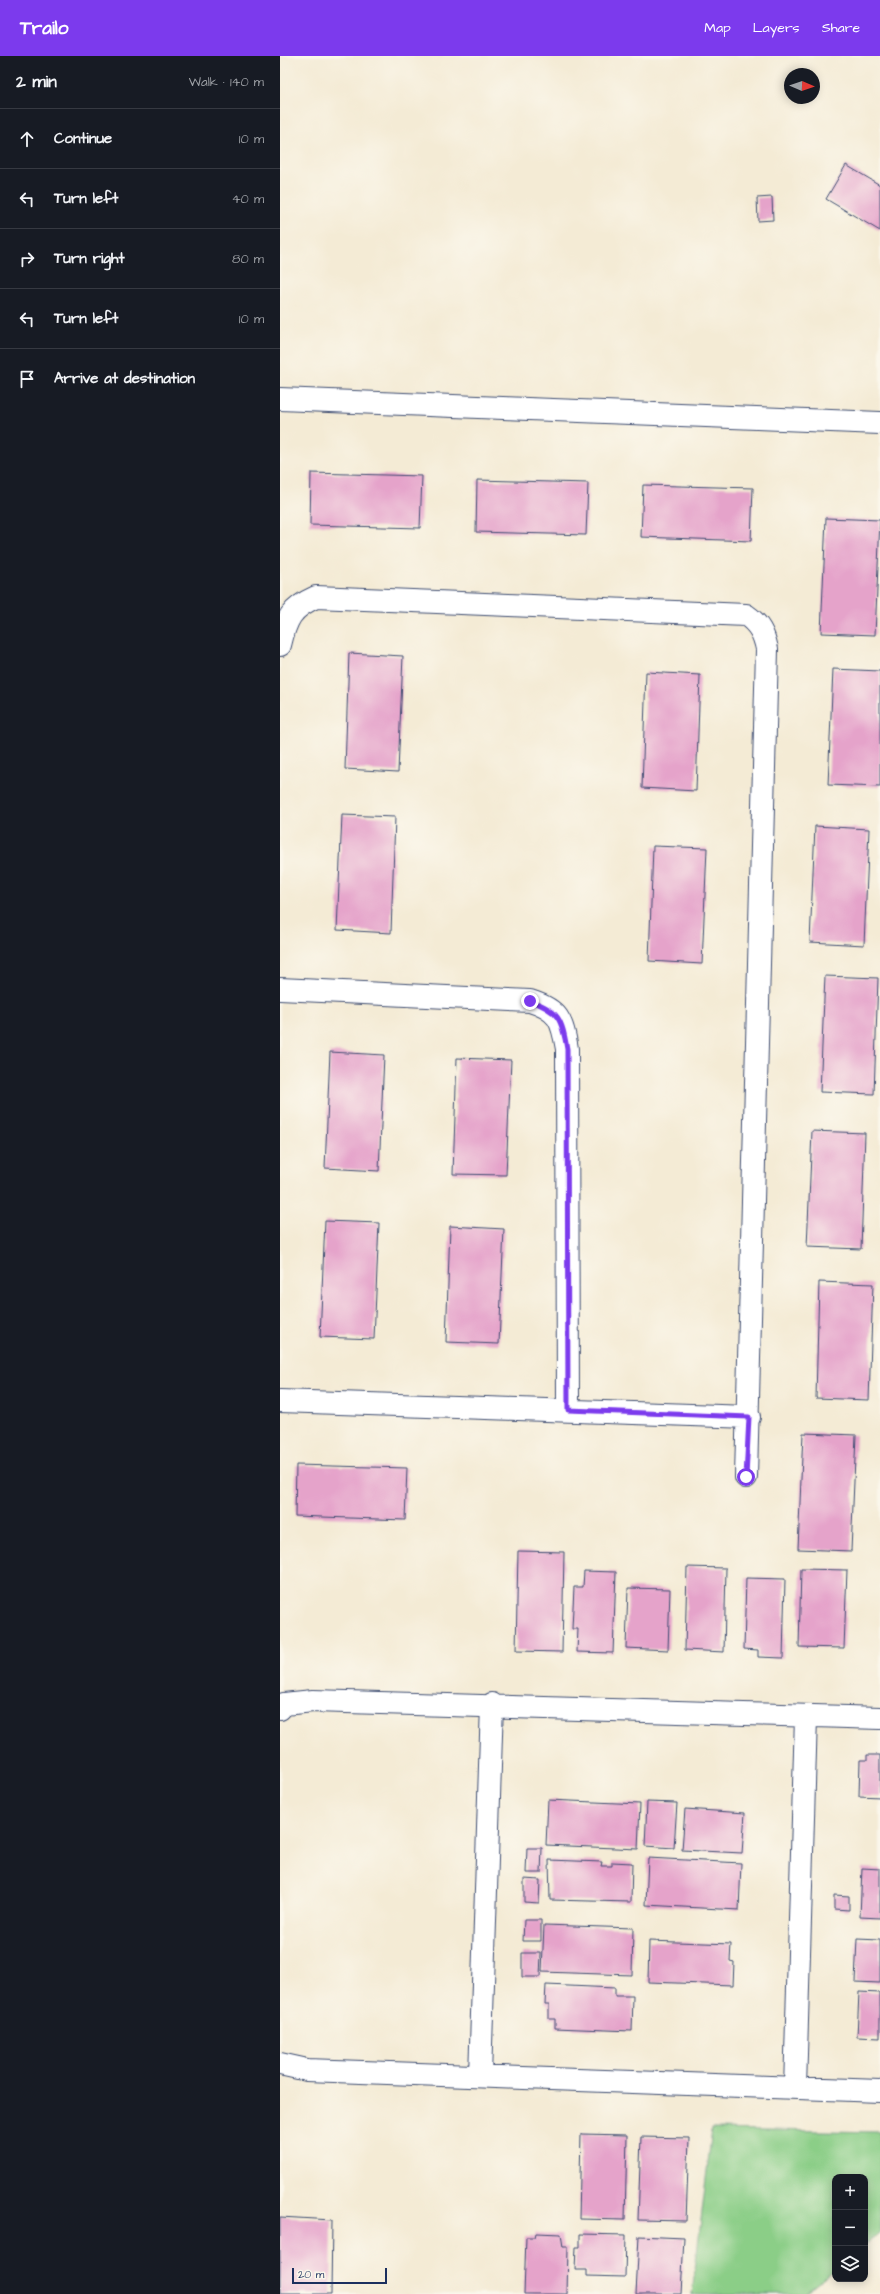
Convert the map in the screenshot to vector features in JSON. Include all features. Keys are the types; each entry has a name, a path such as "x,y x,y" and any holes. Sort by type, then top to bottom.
{"street":[{"path":"280,399 880,423"},
{"path":"280,645 284,627 292,613 303,603 316,597 746,615 755,621 760,628 765,638 766,649 749,1417 746,1477"},
{"path":"280,989 530,1001 544,1005 557,1013 564,1030 567,1049 568,1410"},
{"path":"280,1401 749,1417"},
{"path":"280,1709 284,1704 313,1701 492,1704 806,1717 880,1718"},
{"path":"480,2076 492,1704"},
{"path":"795,2088 806,1717"},
{"path":"280,2064 307,2070 880,2091"}],"green space":[{"path":"712,2129 880,2132 880,2232 868,2242 868,2174 832,2174 832,2271 804,2294 692,2294"}],"building":[{"path":"846,165 880,185 880,231 826,199"},
{"path":"772,197 773,220 758,221 757,198"},
{"path":"311,473 422,476 420,528 310,525"},
{"path":"477,480 588,483 586,535 476,532"},
{"path":"643,485 753,488 751,541 641,537"},
{"path":"826,518 880,520 875,635 821,633"},
{"path":"349,653 403,656 398,772 345,769"},
{"path":"833,669 880,671 880,787 828,785"},
{"path":"646,672 700,675 696,791 642,788"},
{"path":"342,815 395,817 391,933 337,930"},
{"path":"815,826 869,829 864,945 810,942"},
{"path":"653,846 707,848 702,964 649,961"},
{"path":"825,976 878,978 874,1094 820,1092"},
{"path":"330,1052 384,1055 379,1171 325,1168"},
{"path":"457,1058 511,1060 506,1175 453,1174"},
{"path":"812,1131 865,1133 861,1249 807,1247"},
{"path":"325,1221 379,1223 374,1339 320,1337"},
{"path":"450,1226 504,1229 499,1344 446,1342"},
{"path":"819,1282 873,1284 869,1400 816,1398"},
{"path":"803,1433 856,1435 851,1551 798,1549"},
{"path":"296,1465 407,1468 405,1520 295,1516"},
{"path":"518,1551 564,1552 562,1652 516,1651"},
{"path":"687,1567 726,1568 724,1652 685,1650"},
{"path":"801,1569 847,1570 844,1648 799,1647"},
{"path":"584,1571 616,1572 613,1653 577,1652 578,1629 572,1629 574,1587 583,1587"},
{"path":"746,1578 785,1579 783,1658 758,1657 758,1650 744,1649"},
{"path":"628,1588 670,1589 668,1650 626,1648"},
{"path":"867,1755 880,1755 880,1797 859,1796 860,1760 867,1760"},
{"path":"548,1800 640,1804 638,1849 546,1845"},
{"path":"647,1802 677,1803 674,1848 645,1846"},
{"path":"685,1809 745,1813 742,1853 682,1850"},
{"path":"527,1848 542,1848 541,1873 526,1873"},
{"path":"648,1858 741,1863 739,1910 646,1905"},
{"path":"549,1860 602,1862 601,1866 612,1866 612,1862 632,1863 631,1902 550,1900"},
{"path":"862,1868 880,1869 880,1918 860,1917"},
{"path":"524,1879 540,1880 539,1903 524,1902"},
{"path":"834,1895 849,1896 849,1910 834,1909"},
{"path":"524,1920 541,1920 541,1941 523,1941"},
{"path":"544,1925 633,1928 632,1975 542,1972"},
{"path":"857,1939 880,1940 880,1983 855,1982"},
{"path":"649,1941 731,1944 730,1961 734,1962 733,1985 648,1982"},
{"path":"522,1953 541,1953 540,1977 522,1977"},
{"path":"546,1985 615,1988 615,1996 633,1996 632,2031 555,2028 555,2019 549,2019 549,2004 545,2004"},
{"path":"859,1992 880,1993 880,2038 857,2037"},
{"path":"581,2134 627,2135 625,2220 579,2219"},
{"path":"641,2137 689,2138 686,2221 638,2220"},
{"path":"280,2217 332,2220 331,2294 280,2294"},
{"path":"536,2233 561,2234 563,2247 568,2247 567,2294 524,2294 526,2237 535,2237"},
{"path":"580,2234 626,2235 625,2277 587,2276 587,2270 575,2270 576,2247 580,2247"},
{"path":"639,2236 684,2238 681,2294 636,2294"}],"route":[{"path":"530,1001 544,1005 557,1013 564,1030 567,1049 568,1410 749,1417 746,1477"}]}
